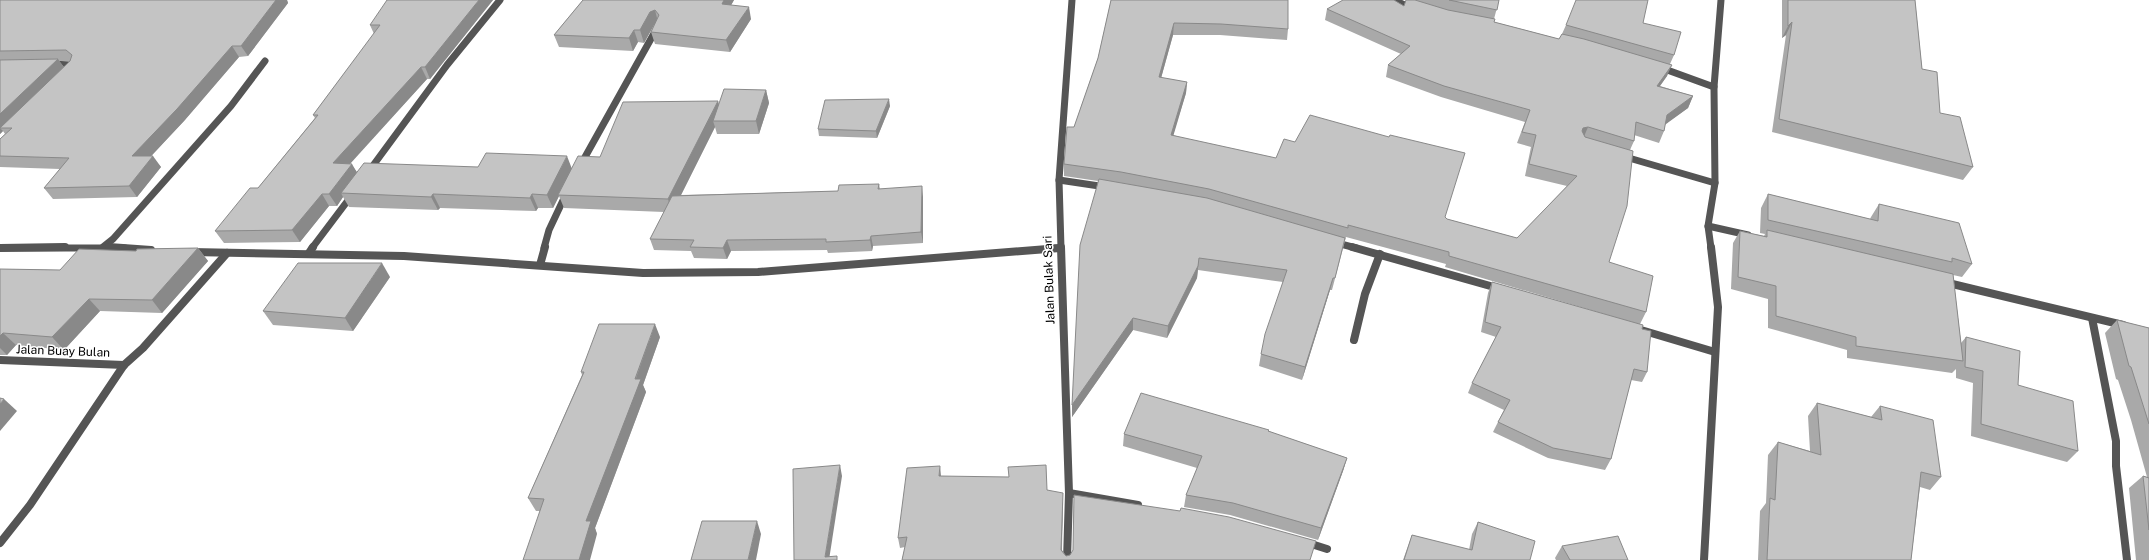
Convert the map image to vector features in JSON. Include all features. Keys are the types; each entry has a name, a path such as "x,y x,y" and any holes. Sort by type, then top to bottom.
{"street":[{"path":"364,178 447,66 500,0"},
{"name":"Jalan Bulak Sari","path":"1067,560 1069,493 1059,180 1072,0"},
{"path":"1394,0 1421,11"},
{"path":"1704,560 1718,307 1708,226 1715,183 1714,88 1721,0"},
{"path":"577,170 658,27"},
{"path":"104,247 113,239 231,106 265,61"},
{"path":"47,64 71,65 75,68 70,73"},
{"path":"1651,65 1714,88"},
{"path":"1612,153 1715,183"},
{"path":"1059,180 1113,188"},
{"path":"540,265 549,230 571,184"},
{"path":"309,253 355,191"},
{"path":"1708,226 1754,237"},
{"path":"1324,239 1509,292"},
{"path":"0,248 104,247 159,250"},
{"path":"183,251 227,253 309,253 540,265 643,273 758,272 1060,248"},
{"path":"0,543 30,505 124,365 143,348 227,253"},
{"path":"1354,340 1365,294 1380,254"},
{"path":"1938,281 2135,327"},
{"path":"2092,318 2116,441 2116,466 2127,560"},
{"path":"1631,327 1715,352"},
{"name":"Jalan Buay Bulan","path":"0,360 124,365"},
{"path":"1069,493 1147,506"},
{"path":"1294,539 1327,548"}],"building":[{"path":"0,0 276,0 241,46 232,46 177,109 132,156 153,156 129,186 44,188 69,158 0,156 0,139 12,128 0,128 70,61 72,55 66,50 0,51"},
{"path":"387,0 479,0 425,67 421,67 333,163 352,164 329,194 322,194 292,230 215,231 250,188 258,188 318,115 313,115 380,25 370,25"},
{"path":"583,0 724,0 722,4 749,7 726,40 651,32 659,15 655,10 650,12 640,30 634,30 629,38 554,35"},
{"path":"1111,0 1288,0 1288,29 1221,24 1174,23 1159,77 1187,82 1171,135 1276,158 1284,139 1295,142 1310,115 1389,137 1390,135 1465,153 1445,217 1447,219 1517,238 1577,176 1529,164 1536,135 1522,132 1530,110 1444,86 1388,65 1410,46 1327,9 1343,0 1394,0 1404,6 1406,0 1415,0 1448,10 1495,19 1494,22 1559,39 1562,34 1584,39 1672,65 1657,86 1693,96 1667,115 1664,131 1636,122 1634,141 1588,127 1583,128 1582,131 1585,137 1633,151 1627,206 1609,262 1653,276 1646,312 1449,256 1449,252 1348,225 1348,228 1209,189 1121,172 1064,164 1067,127 1074,127 1098,58"},
{"path":"1449,0 1499,0 1497,10"},
{"path":"1576,0 1648,0 1643,23 1681,32 1674,55 1566,25"},
{"path":"1788,0 1915,0 1922,69 1937,72 1940,113 1960,117 1973,167 1779,119 1792,22 1788,26"},
{"path":"58,59 0,114 0,60"},
{"path":"724,89 766,90 756,121 713,121"},
{"path":"889,99 876,131 818,129 825,100"},
{"path":"718,101 668,199 558,195 578,156 600,157 623,102"},
{"path":"486,153 567,156 547,195 532,194 530,198 433,194 431,197 341,193 364,163 478,167"},
{"path":"1099,179 1207,198 1345,238 1335,278 1333,278 1305,367 1261,354 1265,334 1287,270 1199,258 1198,266 1168,326 1133,318 1072,405 1080,245"},
{"path":"879,184 878,189 922,186 921,232 871,236 870,240 826,242 826,239 727,240 723,248 690,247 694,240 650,239 672,196 838,191 839,185"},
{"path":"1768,194 1878,221 1879,204 1959,223 1972,264 1952,258 1952,262 1768,220"},
{"path":"1767,230 1953,274 1963,361 1856,346 1856,337 1776,316 1776,286 1738,277 1740,231 1767,237"},
{"path":"198,248 152,300 89,299 52,337 3,333 0,336 0,269 60,270 79,249 136,251 137,249"},
{"path":"298,263 382,263 345,318 263,311"},
{"path":"1492,282 1643,325 1642,329 1651,331 1647,372 1634,369 1611,459 1553,448 1498,422 1510,400 1472,383 1501,327 1485,322"},
{"path":"2117,320 2149,328 2149,424 2131,367 2129,366"},
{"path":"599,324 655,324 635,379 641,379 586,521 591,521 579,560 523,560 544,499 528,498 584,372 581,372"},
{"path":"1966,337 2020,351 2018,385 2073,401 2078,451 1981,424 1983,371 1965,367"},
{"path":"1141,393 1269,430 1268,431 1347,458 1321,528 1233,503 1186,495 1202,456 1124,434"},
{"path":"0,398 4,399 0,404"},
{"path":"1817,403 1882,420 1880,406 1933,420 1941,477 1921,472 1911,560 1767,560 1770,498 1775,500 1778,442 1821,455"},
{"path":"840,465 825,557 837,556 837,560 794,560 793,469"},
{"path":"1046,465 1047,490 1063,493 1061,550 1066,556 1070,555 1073,550 1074,495 1180,511 1181,508 1229,517 1316,541 1310,560 902,560 907,537 898,538 907,468 940,466 939,476 1009,477 1008,467"},
{"path":"2143,476 2149,478 2149,530"},
{"path":"702,521 757,521 748,560 691,560"},
{"path":"1478,522 1535,541 1530,560 1404,560 1412,535 1472,550"},
{"path":"1618,536 1628,560 1570,560 1562,546"}]}
